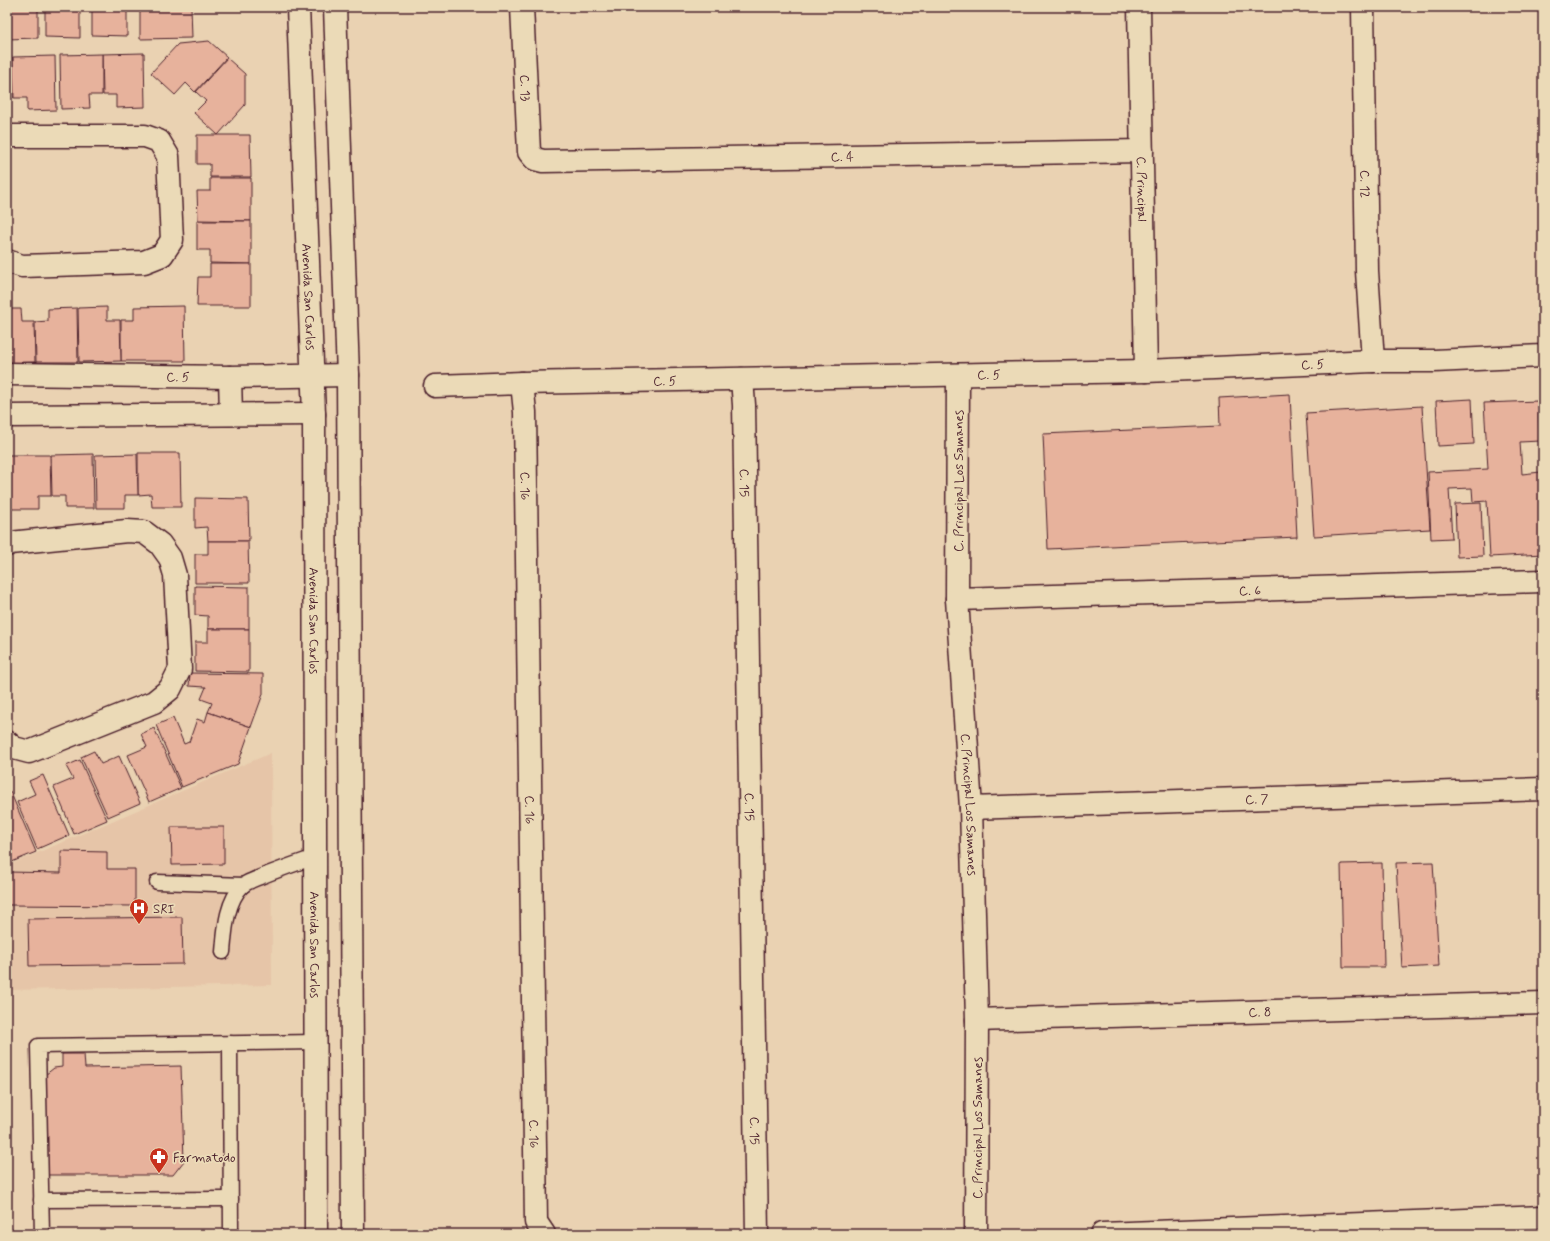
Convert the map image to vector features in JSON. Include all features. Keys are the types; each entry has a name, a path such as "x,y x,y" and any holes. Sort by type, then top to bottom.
{"street":[{"name":"Avenida San Carlos","path":"298,7 311,375 314,414 316,1234"},
{"path":"334,7 348,375 353,1234"},
{"name":"C. 13","path":"522,7 529,152 535,159 543,161"},
{"name":"C. Principal","path":"1139,7 1146,371"},
{"name":"C. 12","path":"1362,7 1368,271 1373,360"},
{"path":"7,136 145,136 159,142 168,156 172,240 162,255 144,262 22,266 7,261"},
{"name":"C. 4","path":"543,161 1142,151"},
{"name":"C. 5","path":"436,386 1146,371 1373,360 1434,361 1543,356"},
{"name":"C. 5","path":"7,374 230,377 348,375"},
{"name":"C. Principal Los Samanes","path":"958,375 957,599 971,808 977,1020 976,1234"},
{"path":"230,377 231,414"},
{"name":"C. 15","path":"742,380 744,405 757,1234"},
{"name":"C. 16","path":"522,383 525,412 536,1222 544,1234"},
{"path":"7,416 314,414"},
{"path":"7,545 10,543 128,531 144,532 160,544 170,558 175,575 180,669 170,689 154,702 29,752 14,748 7,742"},
{"name":"C. 6","path":"957,599 1543,581"},
{"name":"C. 7","path":"971,808 1543,789"},
{"name":"C. 8","path":"977,1020 1543,1003"},
{"path":"1102,1234 1543,1217"}],"lane":[{"path":"157,882 244,884 315,857"},
{"path":"223,952 226,927 232,901 244,884"},
{"path":"42,1234 38,1046 316,1042"},
{"path":"230,1043 231,1234"},
{"path":"41,1200 231,1199"}],"shaded area":[{"name":"SRI","path":"271,753 272,985 7,990 7,866"}],"building":[{"path":"7,7 38,7 38,38 7,39"},
{"path":"45,7 80,7 80,38 45,37"},
{"path":"92,7 127,7 127,36 92,35"},
{"path":"140,7 191,7 192,38 140,39"},
{"path":"209,41 227,57 195,92 186,83 175,95 151,73 178,44"},
{"path":"144,53 145,107 116,108 116,95 103,95 102,54"},
{"path":"102,54 102,95 89,95 90,108 61,109 60,55"},
{"path":"55,56 56,110 27,111 27,98 14,98 13,57"},
{"path":"7,57 12,57 13,98 7,98"},
{"path":"227,58 245,74 245,105 218,135 194,113 206,101 196,92"},
{"path":"197,135 250,135 251,177 210,177 210,164 197,164"},
{"path":"210,178 251,178 251,221 198,220 197,191 210,191"},
{"path":"197,221 251,221 251,264 210,263 210,250 197,250"},
{"path":"210,264 251,264 251,306 197,306 198,277 210,277"},
{"path":"184,306 185,361 121,361 121,320 134,320 134,307"},
{"path":"107,307 107,320 120,320 121,361 79,362 78,308"},
{"path":"77,308 78,362 36,362 35,322 48,321 48,309"},
{"path":"7,309 21,309 22,322 34,322 35,362 7,363"},
{"path":"1290,394 1297,537 1048,549 1043,434 1220,426 1219,398"},
{"path":"1472,399 1474,444 1438,446 1436,401"},
{"path":"1538,401 1540,441 1520,442 1522,474 1541,472 1541,479 1543,479 1543,554 1490,557 1487,501 1473,502 1472,488 1449,489 1452,538 1431,539 1428,472 1488,469 1484,403"},
{"path":"1539,402 1543,402 1543,470 1541,470"},
{"path":"1422,406 1430,529 1314,536 1306,413"},
{"path":"138,453 180,453 181,507 152,507 151,494 138,495"},
{"path":"93,454 94,508 65,508 65,496 52,496 51,455"},
{"path":"137,454 138,495 125,495 125,508 96,508 95,455"},
{"path":"8,455 50,455 51,496 38,496 38,509 9,509"},
{"path":"195,498 248,499 249,541 208,541 207,527 195,528"},
{"path":"1481,503 1483,556 1457,557 1455,504"},
{"path":"208,541 248,541 249,583 195,583 195,554 208,554"},
{"path":"195,586 249,587 249,629 208,629 208,616 195,615"},
{"path":"208,629 249,629 249,672 195,671 195,642 208,642"},
{"path":"190,673 263,674 263,694 251,727 208,712 212,703 201,699 206,687 189,686"},
{"path":"208,712 251,727 238,764 182,787 156,725 173,718 184,744 189,742 197,719 205,722"},
{"path":"154,728 181,788 149,802 128,755 147,747 141,734"},
{"path":"94,751 101,764 119,756 140,803 108,817 81,757"},
{"path":"80,760 107,820 74,834 54,787 73,779 66,766"},
{"path":"43,775 69,835 37,849 17,802 35,794 29,781"},
{"path":"10,791 36,852 7,864 7,792"},
{"path":"171,827 224,827 224,864 172,865"},
{"path":"61,851 107,852 107,869 135,869 135,906 8,905 8,872 61,873"},
{"path":"1433,862 1439,966 1402,968 1396,863"},
{"path":"1382,863 1384,967 1343,967 1341,864"},
{"path":"182,917 183,964 29,966 28,919"},
{"path":"62,1054 84,1054 85,1068 181,1066 184,1161 173,1175 45,1175 45,1075 54,1068 62,1067"}],"place":[{"name":"SRI","path":"139,925"},
{"name":"Farmatodo","path":"159,1174"}]}
